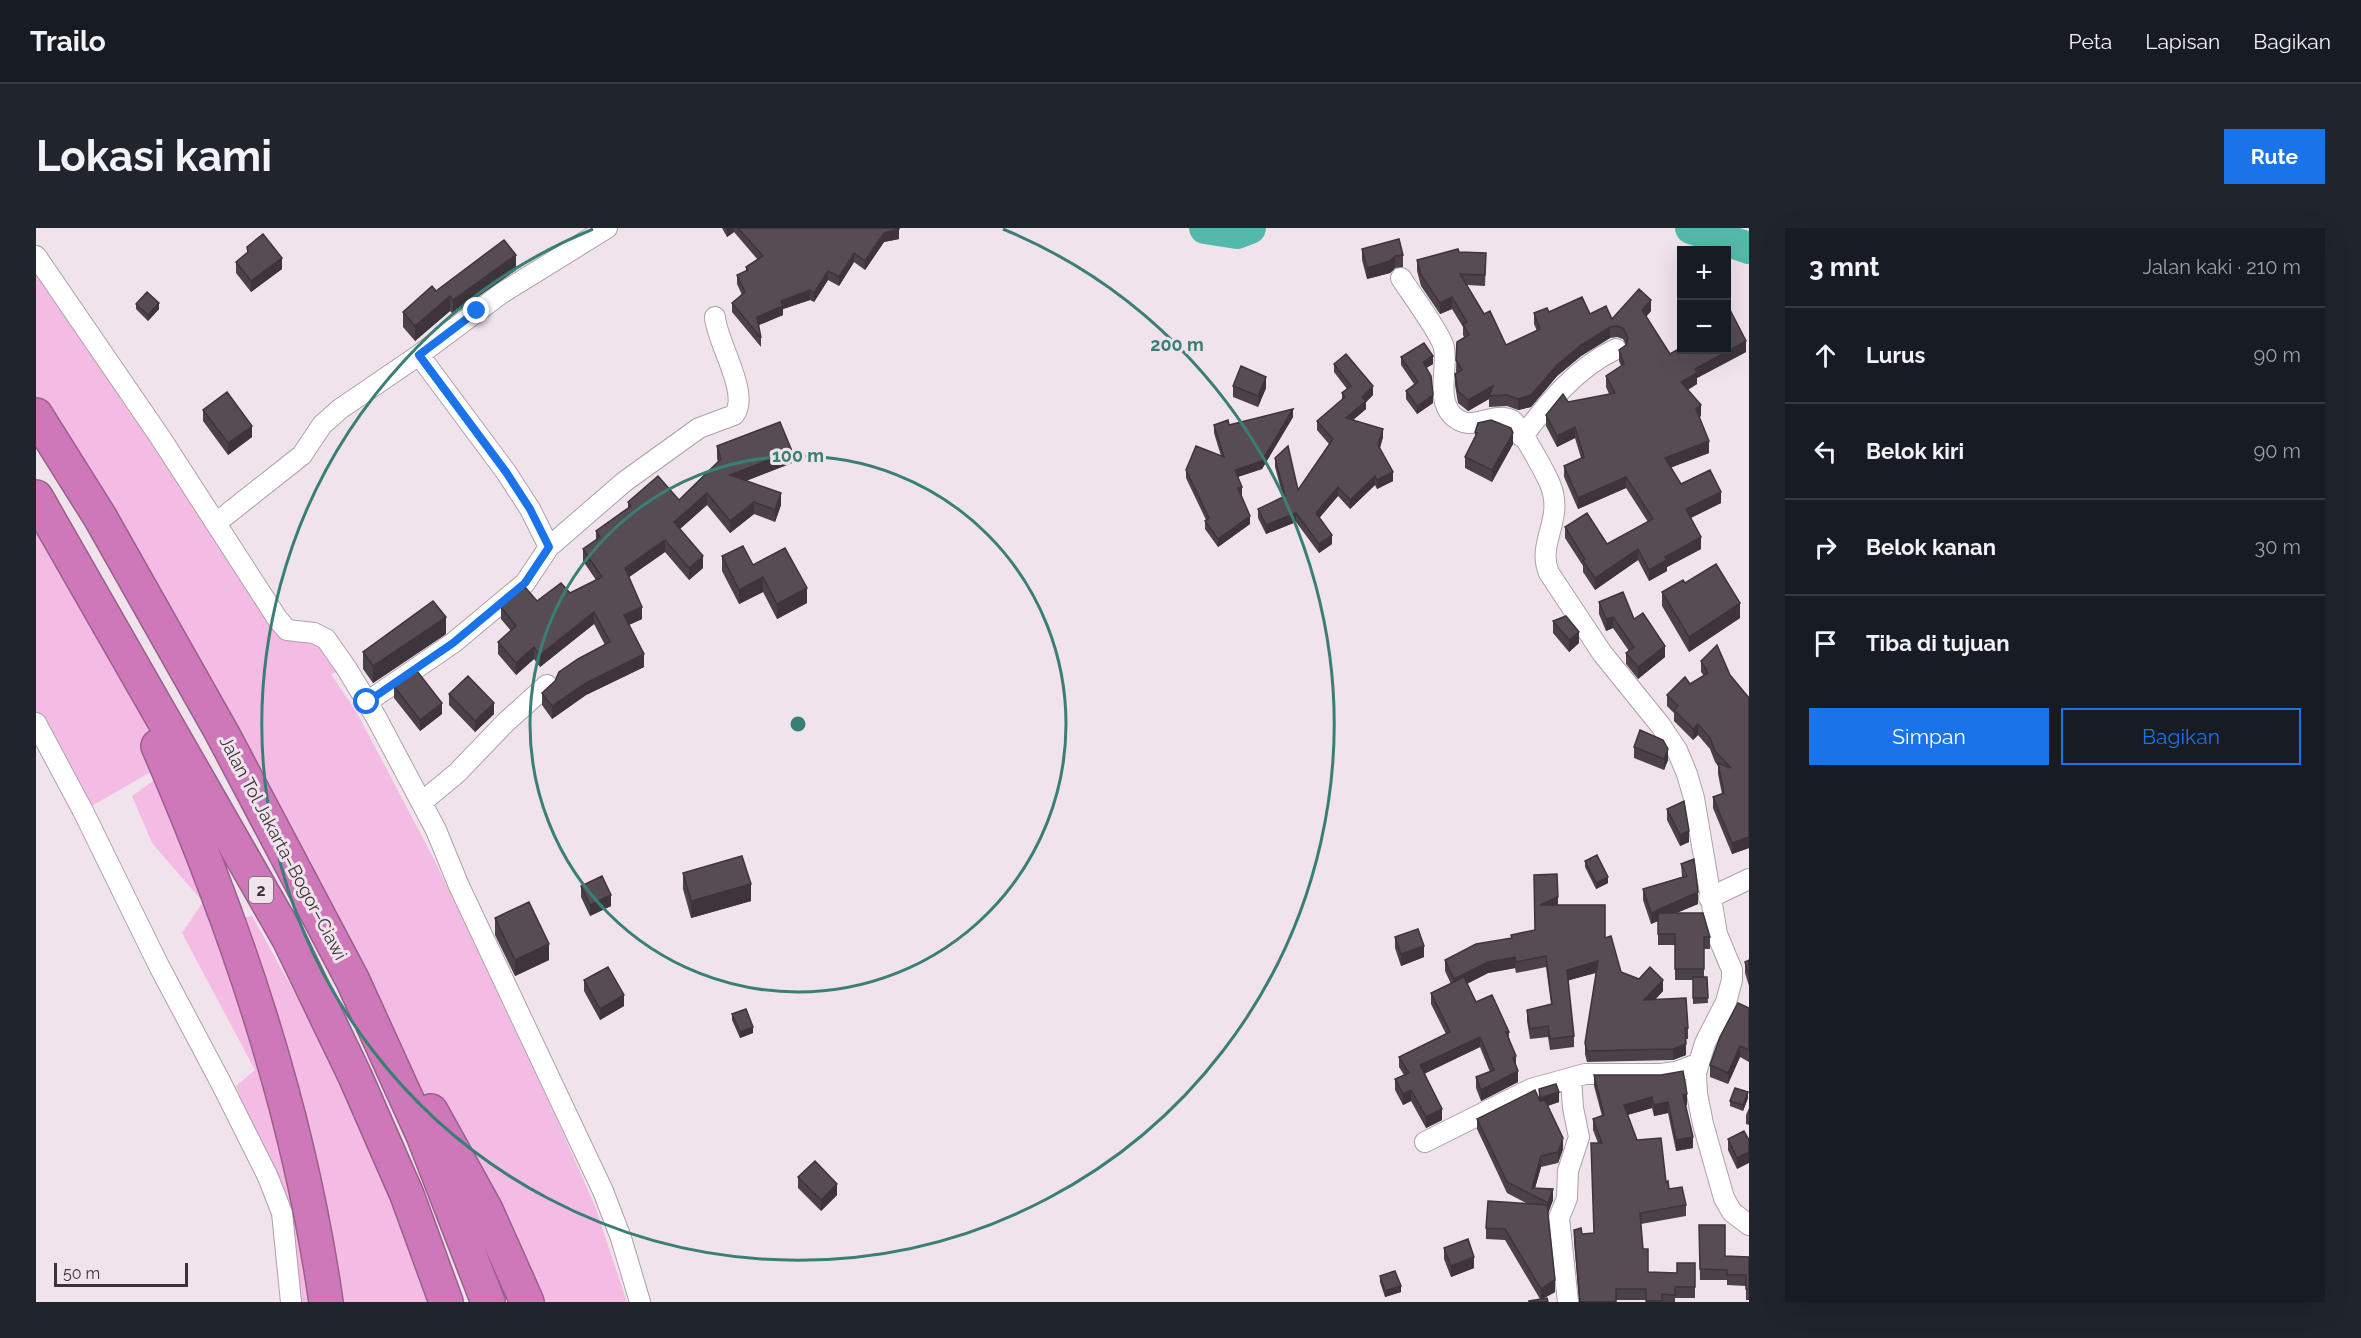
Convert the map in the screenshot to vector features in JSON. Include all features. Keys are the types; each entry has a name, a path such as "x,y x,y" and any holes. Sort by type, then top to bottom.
{"highway":[{"name":"Jalan Tol Jakarta–Bogor–Ciawi","path":"36,415 100,517 182,660 352,981 423,1135 488,1302"},
{"name":"Jalan Tol Jakarta–Bogor–Ciawi","path":"44,509 289,939 350,1066 407,1195 446,1302"},
{"path":"44,509 114,647 194,827 261,1013 302,1171 326,1302"},
{"path":"352,981 457,1155 486,1210 527,1302"}],"street":[{"path":"216,523 302,455 330,417 419,355 501,293 607,228"},
{"path":"36,256 119,376 283,627 291,631 314,633 326,639 367,702 422,802 581,1149 603,1191 621,1238 640,1302"},
{"path":"1401,278 1439,335 1444,348 1445,403 1452,414 1458,419 1471,423 1506,418 1513,421 1542,467 1552,487 1555,501 1555,515 1545,548 1546,566 1602,653 1661,726 1677,750 1694,798 1709,898 1717,934 1732,970 1732,980 1726,1002 1697,1064 1697,1094 1724,1198 1732,1212 1749,1225"},
{"path":"367,702 453,643 525,583 549,547 616,489 699,428 728,419 737,412 737,393 731,362 717,330 715,317"},
{"path":"1522,437 1546,406 1570,381 1599,357 1616,349"},
{"path":"419,355 511,480 549,547"},
{"path":"422,802 457,773 513,715 547,685"},
{"path":"36,723 83,811 159,966 268,1177 282,1213 291,1302"},
{"path":"1709,898 1749,879"},
{"path":"1425,1142 1531,1089 1601,1072 1661,1074 1676,1072 1697,1064"},
{"path":"1568,1302 1559,1218 1567,1198 1568,1171 1579,1137 1573,1108 1571,1078"}],"shaded area":[{"path":"36,257 277,618 308,632 347,669 331,674 357,713 435,861 554,1113 595,1206 627,1302 527,1302 36,415"},
{"path":"36,497 114,647 163,765 83,811 36,724"},
{"path":"167,771 228,921 252,916 407,1195 446,1302 292,1302 286,1220 236,1086 255,1070 182,933 203,902 152,843 132,796"}],"building":[{"path":"738,228 899,229 884,233 865,261 854,253 839,277 828,271 814,293 810,290 781,301 783,306 757,317 761,338 732,303 745,292 737,275 748,270 746,267 763,256"},
{"path":"263,234 282,258 251,281 236,262 248,252 247,247"},
{"path":"1399,239 1403,255 1367,268 1362,249"},
{"path":"504,240 516,255 453,300 450,296 415,326 403,312 432,286 436,291"},
{"path":"1458,249 1459,252 1486,253 1485,275 1460,274 1484,314 1490,311 1506,345 1540,329 1534,313 1547,308 1549,312 1582,297 1590,314 1606,306 1612,319 1639,289 1651,300 1642,310 1670,354 1677,350 1677,354 1722,354 1695,369 1697,373 1681,382 1701,405 1696,409 1709,441 1665,458 1681,484 1710,470 1721,492 1686,509 1701,537 1665,557 1667,560 1649,570 1638,549 1595,578 1565,527 1587,513 1607,544 1653,519 1626,477 1578,498 1564,466 1584,457 1575,427 1557,436 1546,415 1563,394 1568,402 1615,393 1606,376 1624,364 1619,350 1626,345 1628,338 1623,328 1610,327 1581,345 1557,365 1531,395 1518,399 1507,395 1489,396 1493,386 1468,400 1458,391 1455,374 1462,370 1456,360 1457,342 1469,335 1463,324 1467,322 1452,297 1440,303 1421,275 1417,260"},
{"path":"147,292 159,303 148,315 136,304"},
{"path":"1731,312 1746,341 1731,349"},
{"path":"1424,343 1433,356 1423,362 1431,376 1433,395 1417,406 1406,391 1418,382 1401,357"},
{"path":"1346,354 1373,386 1362,397 1366,401 1346,418 1383,429 1378,445 1393,472 1377,480 1375,476 1350,500 1338,487 1316,513 1332,535 1319,544 1296,513 1266,525 1258,509 1285,496 1275,458 1288,446 1298,490 1333,439 1317,421 1345,397 1342,393 1351,386 1334,364"},
{"path":"1241,366 1266,377 1258,396 1233,386"},
{"path":"227,392 252,426 228,443 203,410"},
{"path":"1293,409 1262,461 1235,470 1242,487 1238,488 1250,516 1218,539 1205,521 1209,518 1186,470 1196,446 1224,457 1214,425 1228,420 1229,425"},
{"path":"1491,420 1511,428 1513,433 1492,470 1465,457 1477,433 1475,432 1478,423"},
{"path":"780,422 792,451 730,475 781,493 775,510 754,502 730,521 707,493 674,522 703,556 689,568 665,540 625,568 642,607 624,615 644,654 586,683 552,706 542,693 555,681 559,672 610,642 594,612 540,655 534,647 516,663 498,642 516,626 501,607 525,587 537,601 561,583 570,593 602,577 583,549 600,537 596,531 631,506 628,502 658,476 679,500 721,459 717,446"},
{"path":"743,546 753,565 785,548 807,588 777,604 763,577 739,590 722,556"},
{"path":"1716,564 1740,603 1689,637 1662,592 1683,580 1685,583"},
{"path":"1623,592 1634,619 1643,613 1665,646 1638,667 1626,653 1634,647 1613,617 1606,619 1599,602"},
{"path":"433,601 446,617 373,666 363,652"},
{"path":"1566,616 1579,632 1569,640 1553,621"},
{"path":"1717,645 1730,675 1749,698 1749,837 1732,843 1713,797 1724,793 1718,763 1731,768 1715,751 1710,738 1698,724 1693,729 1674,710 1678,706 1667,695 1685,677 1690,684 1708,673 1701,661"},
{"path":"417,671 442,703 420,720 394,686"},
{"path":"468,676 494,703 475,721 449,694"},
{"path":"1640,730 1663,740 1668,749 1664,759 1634,747"},
{"path":"1684,801 1689,831 1680,835 1667,809"},
{"path":"1597,855 1608,877 1596,883 1585,861"},
{"path":"742,856 751,884 691,901 683,873"},
{"path":"1694,859 1698,892 1651,913 1643,889 1687,876 1681,864"},
{"path":"1557,874 1558,897 1540,905 1605,905 1605,938 1611,936 1621,972 1639,979 1650,967 1663,980 1644,1000 1686,998 1688,1028 1685,1028 1686,1044 1673,1049 1587,1051 1585,1043 1598,961 1567,970 1574,1036 1550,1039 1548,1026 1530,1029 1527,1010 1552,1004 1546,956 1516,962 1515,957 1488,962 1454,979 1445,960 1476,944 1512,938 1511,935 1535,930 1534,875"},
{"path":"602,876 611,895 590,905 581,886"},
{"path":"529,902 549,944 515,960 495,918"},
{"path":"1658,913 1703,913 1710,937 1704,937 1704,969 1675,969 1675,934 1658,934"},
{"path":"1418,929 1424,946 1401,954 1395,937"},
{"path":"1749,960 1749,975 1745,962"},
{"path":"608,967 624,995 600,1009 584,980"},
{"path":"1464,977 1476,1002 1492,995 1509,1032 1506,1032 1516,1056 1513,1058 1518,1071 1481,1090 1476,1077 1494,1070 1480,1037 1420,1065 1442,1109 1426,1117 1411,1090 1403,1094 1395,1079 1409,1073 1399,1057 1450,1032 1431,993"},
{"path":"1693,977 1707,977 1708,998 1693,998"},
{"path":"1738,1003 1749,1008 1749,1050 1740,1046 1728,1073 1710,1065 1720,1037"},
{"path":"746,1009 753,1027 740,1032 732,1014"},
{"path":"1683,1071 1687,1094 1683,1095 1693,1137 1676,1140 1668,1102 1654,1105 1652,1097 1624,1105 1637,1140 1661,1138 1666,1182 1668,1181 1669,1189 1682,1187 1686,1205 1640,1213 1643,1249 1648,1249 1648,1272 1677,1273 1677,1263 1695,1263 1695,1287 1675,1287 1675,1295 1662,1294 1662,1301 1646,1301 1646,1289 1616,1289 1616,1302 1580,1302 1574,1230 1581,1228 1582,1234 1594,1233 1591,1143 1602,1143 1593,1119 1604,1115 1594,1075 1661,1075"},
{"path":"1556,1084 1559,1092 1540,1098 1539,1089"},
{"path":"1735,1088 1748,1092 1743,1105 1730,1101"},
{"path":"1535,1090 1540,1101 1545,1100 1563,1138 1558,1152 1541,1156 1532,1188 1553,1189 1548,1203 1507,1182 1477,1119"},
{"path":"1744,1131 1749,1140 1749,1152 1737,1158 1728,1139"},
{"path":"815,1161 837,1184 821,1200 798,1177"},
{"path":"1488,1201 1547,1205 1555,1280 1541,1289 1505,1229 1486,1228"},
{"path":"1699,1225 1725,1225 1725,1256 1749,1257 1749,1289 1746,1289 1746,1275 1727,1275 1727,1270 1700,1269"},
{"path":"1468,1239 1474,1257 1451,1266 1444,1248"},
{"path":"1395,1271 1401,1286 1385,1291 1380,1276"},
{"path":"1547,1298 1548,1302 1529,1302 1529,1301"}],"waterway":[{"path":"1205,228 1237,233 1250,228"},
{"path":"1691,228 1749,248"}],"route":[{"path":"367,702 453,643 525,583 549,547 530,509 506,472 419,355 477,311"}]}
